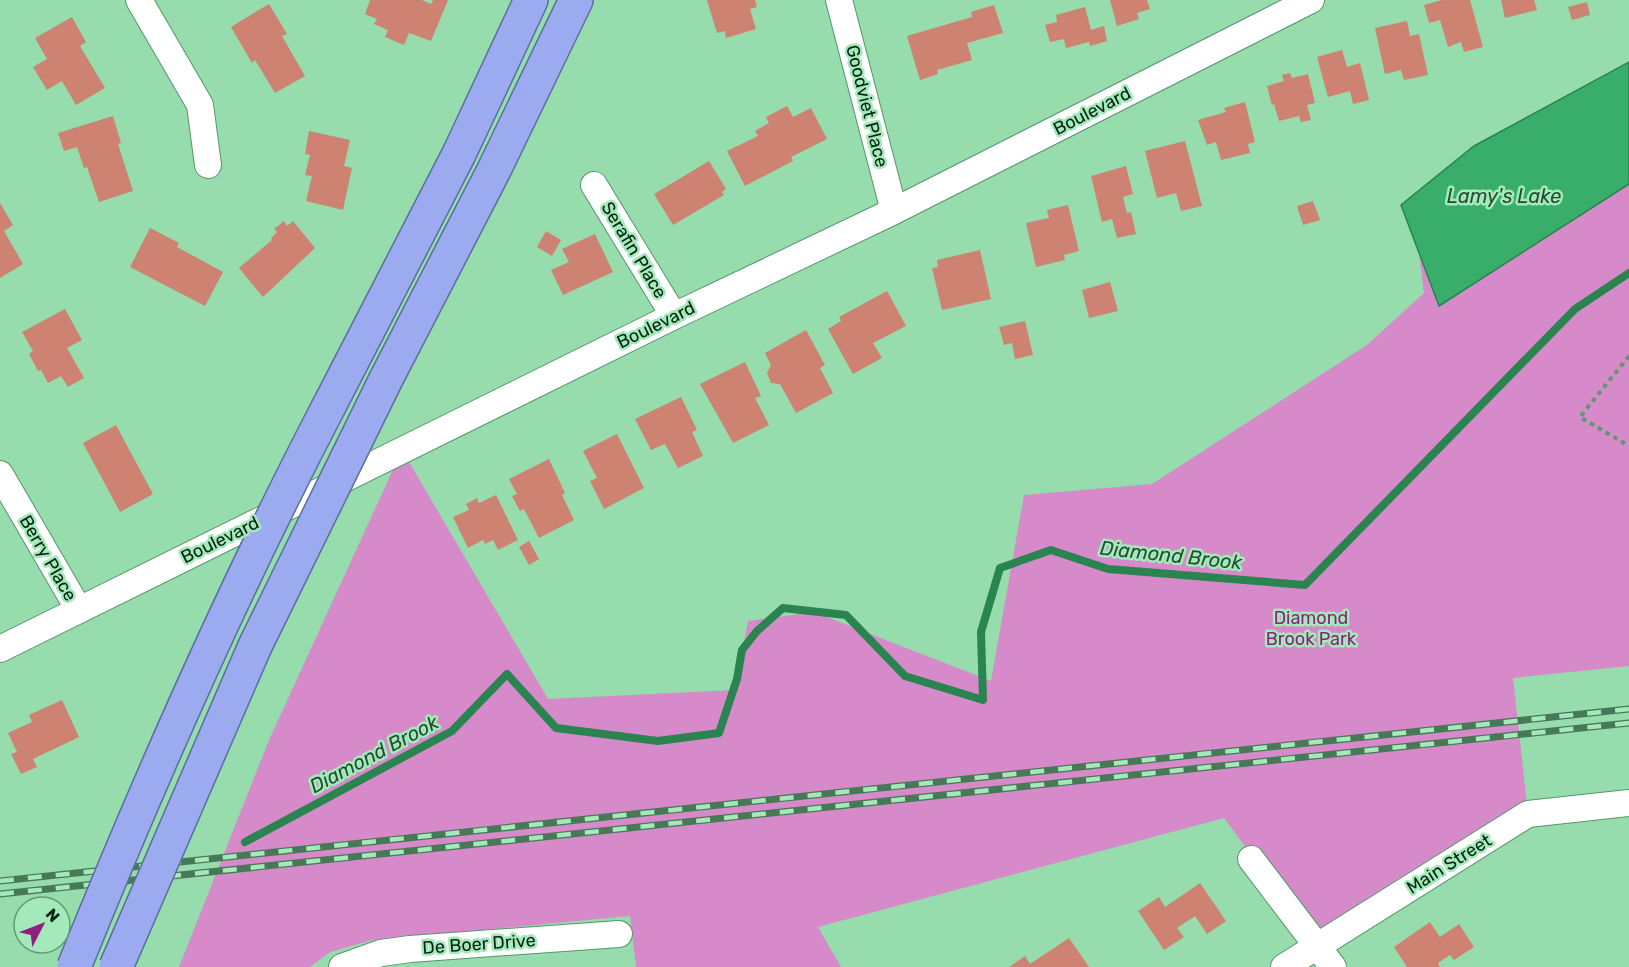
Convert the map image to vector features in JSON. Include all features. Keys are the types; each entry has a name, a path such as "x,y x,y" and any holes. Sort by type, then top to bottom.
{"highway":[{"path":"74,967 179,719 260,544 459,154 531,0"},
{"path":"116,967 182,809 260,635 386,379 494,170 576,0"}],"street":[{"path":"139,0 200,105 208,165"},
{"name":"Goodviet Place","path":"839,0 894,211"},
{"name":"Boulevard","path":"0,649 674,316 894,211 1266,10 1311,0"},
{"name":"Serafin Place","path":"594,184 674,316"},
{"name":"Berry Place","path":"0,474 79,610"},
{"name":"Main Street","path":"1284,967 1528,814 1629,803"},
{"path":"1251,859 1333,967"},
{"name":"De Boer Drive","path":"342,967 381,953 410,948 619,934"}],"path":[{"path":"1629,356 1580,417 1629,447"}],"green space":[{"name":"Diamond Brook Park","path":"1629,62 1629,666 1513,678 1528,814 1318,946 1224,818 818,927 841,967 636,967 630,916 373,940 330,952 310,967 179,967 269,740 402,450 548,699 735,690 748,621 814,612 991,681 1024,495 1152,484 1367,345 1424,293 1413,205"}],"water":[{"name":"Lamy's Lake","path":"1629,62 1629,184 1439,306 1401,205 1474,146"}],"building":[{"path":"370,0 422,0 431,4 433,0 448,0 431,41 409,33 404,45 385,37 388,30 374,24 377,19 365,14"},
{"path":"707,0 755,0 757,7 750,9 756,29 726,38 725,31 717,33"},
{"path":"1110,0 1147,0 1150,9 1137,13 1139,19 1117,26"},
{"path":"1442,0 1470,0 1483,47 1464,52 1461,42 1448,47 1440,20 1429,23 1424,5"},
{"path":"1501,0 1534,0 1537,10 1505,18"},
{"path":"1587,2 1590,15 1572,20 1568,7"},
{"path":"269,4 287,34 282,36 305,76 275,93 255,60 252,63 231,27"},
{"path":"994,5 1003,33 967,43 972,60 937,70 938,74 920,80 907,36 972,17 971,12"},
{"path":"1085,7 1091,30 1104,26 1107,41 1090,46 1089,42 1066,48 1064,39 1050,42 1045,25 1057,22 1056,15"},
{"path":"72,17 86,42 80,46 105,88 76,105 62,81 47,90 33,67 47,59 35,38"},
{"path":"1407,21 1410,36 1419,34 1428,75 1404,80 1401,70 1385,74 1375,28"},
{"path":"1342,50 1347,67 1360,63 1369,100 1353,104 1350,91 1328,97 1317,57"},
{"path":"1290,73 1292,78 1308,74 1315,103 1307,105 1311,120 1301,122 1299,116 1279,121 1267,86 1284,81 1282,75"},
{"path":"1245,102 1255,142 1248,144 1250,153 1221,160 1216,142 1207,145 1198,120 1226,112 1224,108"},
{"path":"787,106 793,117 811,108 827,139 791,157 793,161 745,186 727,151 758,136 755,131 769,123 766,117"},
{"path":"113,116 121,143 118,144 133,191 99,202 87,167 84,168 77,147 64,151 58,133"},
{"path":"309,131 350,140 344,166 352,168 343,210 306,201 312,176 305,175 310,155 305,154"},
{"path":"1185,141 1202,206 1181,211 1176,193 1157,198 1145,151"},
{"path":"709,161 726,189 722,192 724,195 673,225 654,194"},
{"path":"1126,166 1133,194 1123,197 1127,213 1131,212 1136,234 1117,238 1112,219 1102,222 1091,176"},
{"path":"1313,201 1320,220 1303,225 1297,206"},
{"path":"0,203 13,225 4,231 23,264 0,278"},
{"path":"1068,205 1079,251 1064,255 1065,260 1036,267 1026,223 1049,218 1047,210"},
{"path":"284,221 287,226 293,221 315,248 263,297 239,268 272,240 271,238 277,232 274,229"},
{"path":"150,228 179,243 177,247 223,272 205,306 130,267"},
{"path":"546,231 561,240 552,256 537,247"},
{"path":"595,234 613,272 563,295 551,270 569,262 562,249"},
{"path":"980,250 991,299 942,310 932,268 938,267 937,260"},
{"path":"1110,282 1118,311 1089,318 1082,290"},
{"path":"887,291 906,326 873,343 882,358 853,374 828,329 841,321 839,317"},
{"path":"65,309 82,340 67,348 84,378 68,387 61,376 48,383 29,354 33,351 22,332"},
{"path":"1025,321 1033,355 1015,359 1012,343 1004,345 999,327"},
{"path":"806,330 825,365 820,368 833,393 796,413 780,384 771,383 767,373 771,365 765,353"},
{"path":"745,362 761,396 755,398 769,425 733,443 700,384"},
{"path":"681,397 697,430 692,432 703,456 678,468 665,444 651,450 635,419"},
{"path":"116,425 153,494 120,512 83,443"},
{"path":"617,434 644,488 604,509 590,481 597,478 583,451"},
{"path":"549,459 565,493 562,495 574,520 539,538 524,509 520,511 512,496 517,494 509,479"},
{"path":"496,495 518,540 498,550 493,540 485,544 483,540 468,548 453,517 469,510 466,504 477,498 479,503"},
{"path":"529,541 539,559 529,565 519,547"},
{"path":"62,700 79,737 33,759 37,767 21,774 11,754 17,752 8,733 32,722 29,715"},
{"path":"1200,883 1226,921 1207,934 1195,916 1177,928 1184,937 1164,950 1138,911 1159,897 1165,907"},
{"path":"1430,922 1440,937 1459,924 1474,947 1454,960 1450,955 1438,963 1440,967 1407,967 1394,947"},
{"path":"1069,938 1089,967 1009,967 1025,956 1030,964"}],"waterway":[{"name":"Diamond Brook","path":"245,842 452,731 507,674 556,728 658,741 719,733 737,679 742,650 757,631 783,608 846,615 905,676 983,700 981,632 1000,568 1051,550 1108,569 1305,585 1575,309 1629,273"}],"railway":[{"path":"0,881 1629,709"},
{"path":"0,894 1629,723"}]}
